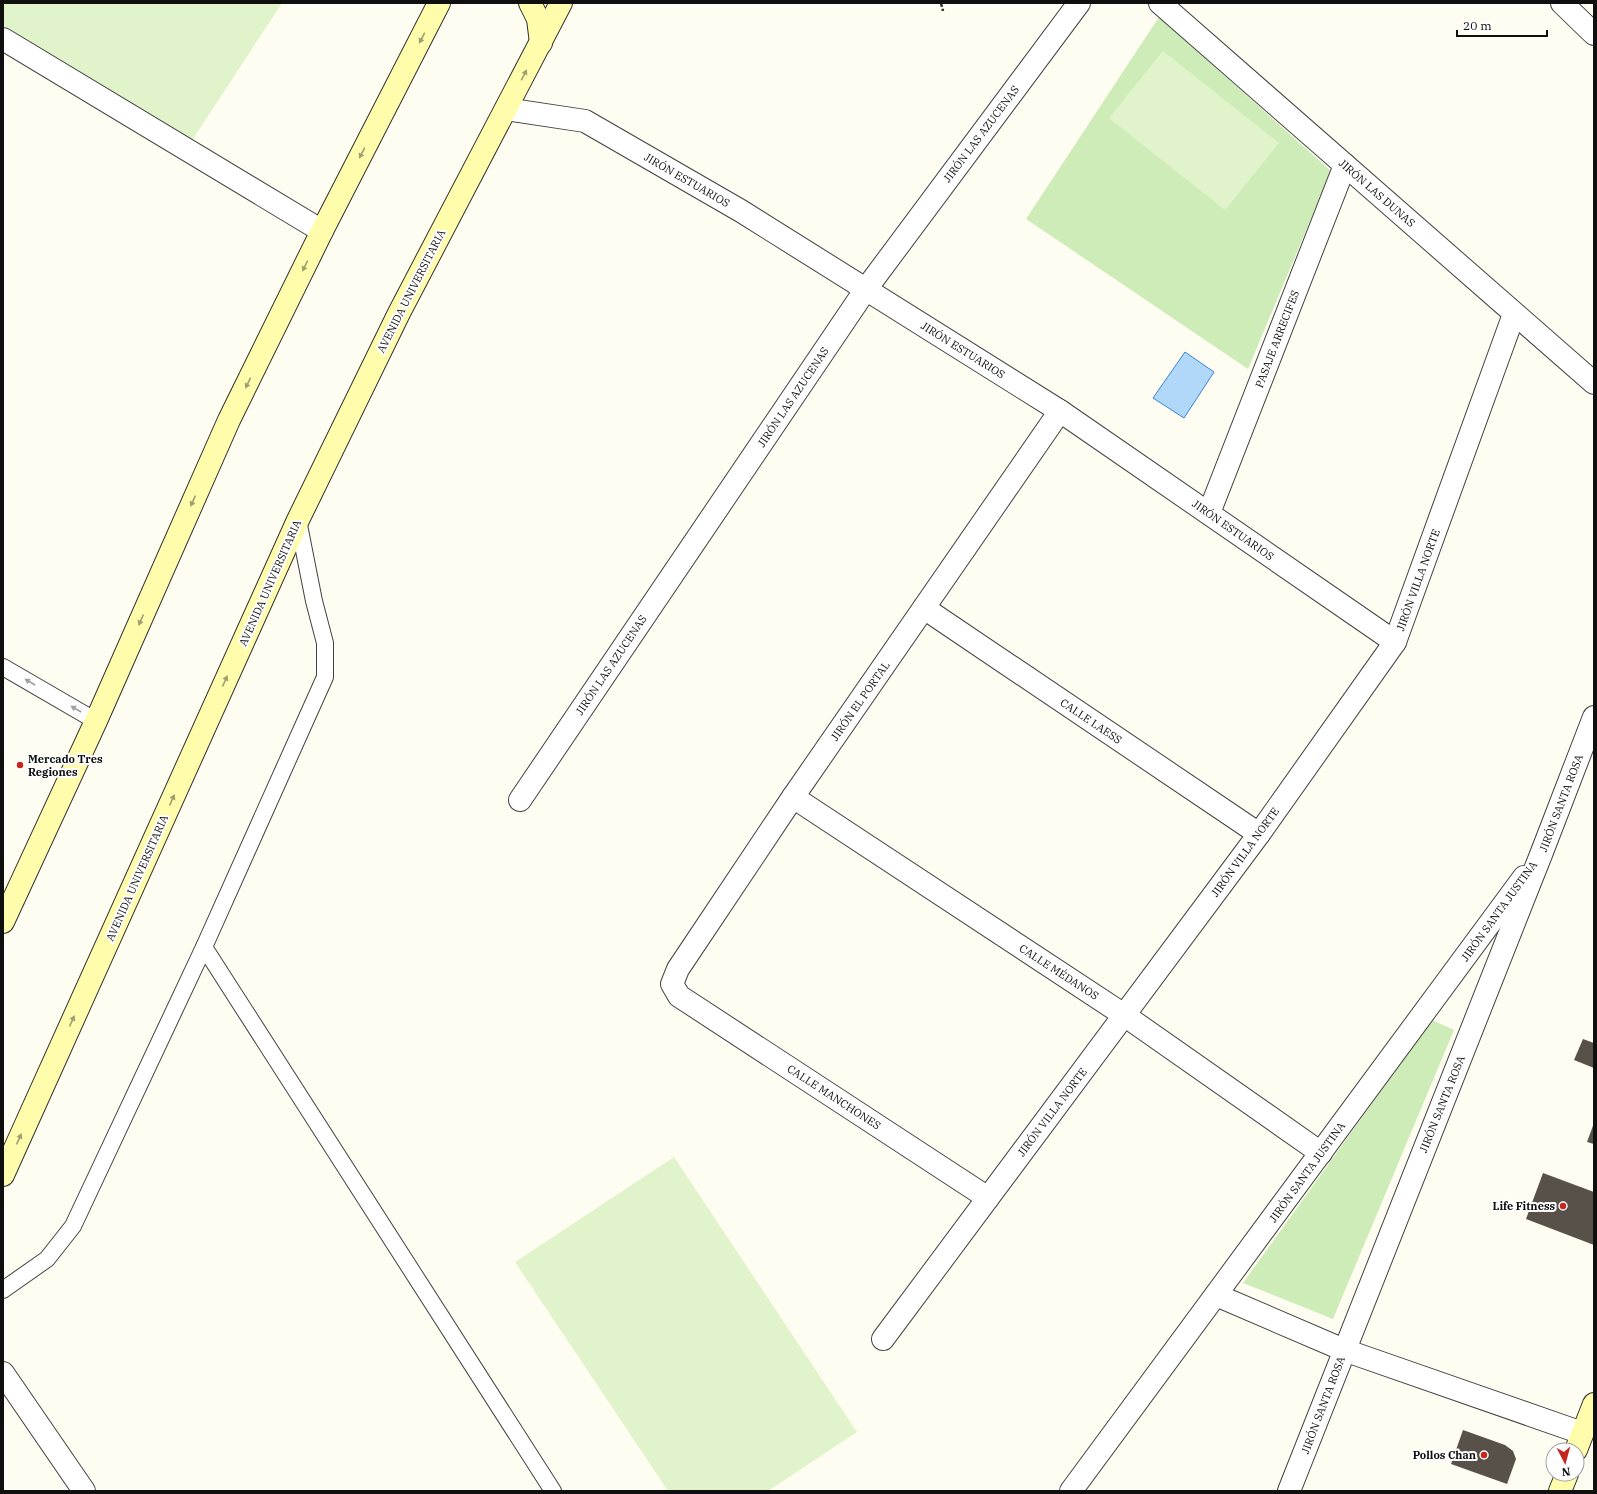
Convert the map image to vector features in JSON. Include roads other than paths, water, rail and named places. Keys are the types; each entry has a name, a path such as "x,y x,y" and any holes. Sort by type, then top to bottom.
{"main road":[{"path":"3,922 96,720 229,420 322,231 439,3"},
{"path":"530,3 538,19 541,43"},
{"name":"AVENIDA UNIVERSITARIA","path":"3,1175 298,520 399,313 562,3"},
{"path":"1579,1442 1594,1404"}],"street":[{"name":"JIRÓN LAS AZUCENAS","path":"520,800 866,289 1080,3"},
{"name":"JIRÓN LAS DUNAS","path":"1160,3 1594,383"},
{"path":"1562,3 1594,34"},
{"path":"3,38 322,231"},
{"name":"JIRÓN ESTUARIOS","path":"506,109 585,121 741,211 1060,411 1395,642"},
{"name":"PASAJE ARRECIFES","path":"1209,513 1345,165"},
{"name":"JIRÓN VILLA NORTE","path":"883,1339 1259,834 1395,642 1514,314"},
{"name":"JIRÓN EL PORTAL","path":"679,996 672,984 678,969 793,797 1060,411"},
{"name":"CALLE LAESS","path":"924,608 1259,834"},
{"name":"JIRÓN SANTA ROSA","path":"1289,1491 1594,717"},
{"name":"CALLE MÉDANOS","path":"793,797 1124,1015 1321,1153"},
{"name":"JIRÓN SANTA JUSTINA","path":"1072,1491 1542,852"},
{"name":"CALLE MANCHONES","path":"679,996 988,1198"},
{"path":"1216,1295 1344,1350 1579,1442"},
{"path":"3,1373 84,1491"}],"lane":[{"path":"3,1290 47,1259 73,1226 204,947 324,678 325,643 314,601 298,520"},
{"path":"3,667 96,720"},
{"path":"204,947 552,1491"}],"water":[{"path":"1185,352 1214,372 1184,418 1153,398"}],"place":[{"name":"Mercado Tres Regiones","path":"20,765"},
{"name":"Life Fitness","path":"1563,1206"},
{"name":"Pollos Chan","path":"1484,1455"}]}
